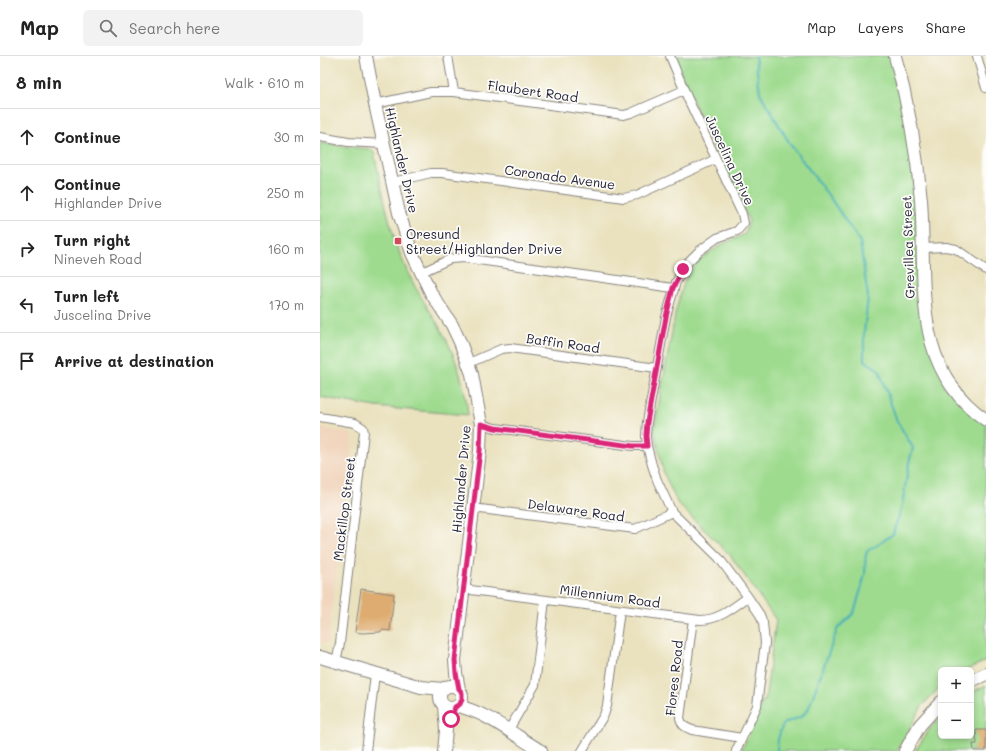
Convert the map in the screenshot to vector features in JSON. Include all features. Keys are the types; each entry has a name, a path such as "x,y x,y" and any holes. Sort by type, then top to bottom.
{"street":[{"name":"Highlander Drive","path":"366,56 383,144 403,225 420,273 452,325 468,363 475,388 481,424 480,451 455,660 456,673 453,701 446,730 444,751"},
{"path":"448,56 454,92"},
{"name":"Juscelina Drive","path":"670,56 684,90 742,214 744,223 737,230 717,238 699,251 688,262 673,288 666,317 647,422 646,436 647,446 656,480 672,512 719,558 760,615 763,623 765,643 757,706 736,751"},
{"name":"Grevillea Street","path":"894,56 908,106 918,170 923,248 924,294 928,332 937,361 946,377 960,397 986,420"},
{"path":"977,56 986,88"},
{"name":"Flaubert Road","path":"375,104 431,92 454,92 624,115 684,90"},
{"path":"320,137 348,142 383,144"},
{"name":"Coronado Avenue","path":"393,182 431,173 442,173 624,198 636,195 716,159"},
{"path":"923,248 946,247 956,249 986,270"},
{"path":"420,273 450,259 464,258 673,288"},
{"name":"Baffin Road","path":"468,363 501,349 510,348 657,368"},
{"name":"Mackillop Street","path":"320,417 357,424 363,428 364,432 339,649 336,662"},
{"path":"481,424 502,429 633,446 647,446"},
{"name":"Delaware Road","path":"473,508 635,529 672,512"},
{"name":"Millennium Road","path":"463,589 700,620 714,619 721,616 748,598"},
{"path":"508,731 535,685 545,600"},
{"path":"582,751 604,715 607,706 620,610"},
{"name":"Flores Road","path":"693,619 680,718 681,723 684,727 692,730 742,738"},
{"path":"320,657 421,687 481,713 541,751"},
{"name":"Highlander Drive","path":"453,701 440,694 445,688 455,660"},
{"path":"366,751 376,674"},
{"path":"974,680 986,674"},
{"path":"421,687 445,688"},
{"path":"905,751 920,725 940,703"}],"shaded area":[{"path":"320,428 350,433 353,437 328,641 325,643 320,642"}],"green space":[{"path":"674,56 894,56 909,120 931,350 986,423 986,661 973,667 938,667 938,689 922,706 897,751 741,751 756,720 762,701 765,701 776,620 730,555 678,504 664,474 654,430 676,310 688,273 702,258 721,245 745,234 749,221 705,129"},
{"path":"320,143 370,149 374,153 396,244 411,280 445,336 450,347 462,380 468,415 376,407 320,397"},
{"path":"986,685 986,751 915,751 938,720 938,739 974,739 974,691"}],"building":[{"path":"361,589 394,594 390,631 382,630 380,632 355,632"},
{"path":"976,730 986,730 986,751 974,751 973,744 977,744"}],"waterway":[{"path":"755,56 760,93 790,144 831,199 860,242 868,297 864,333 864,360 879,370 897,421 913,448 902,506 893,534 867,551 865,575 854,612 837,630 808,710 801,717 784,723 777,744 777,751"}],"place":[{"name":"Oresund Street/Highlander Drive","path":"398,241"}],"route":[{"path":"451,719 455,707 462,702 462,693 459,689 455,660 480,451 481,424 495,428 633,446 647,446 647,422 666,317 673,288 683,269"}]}
